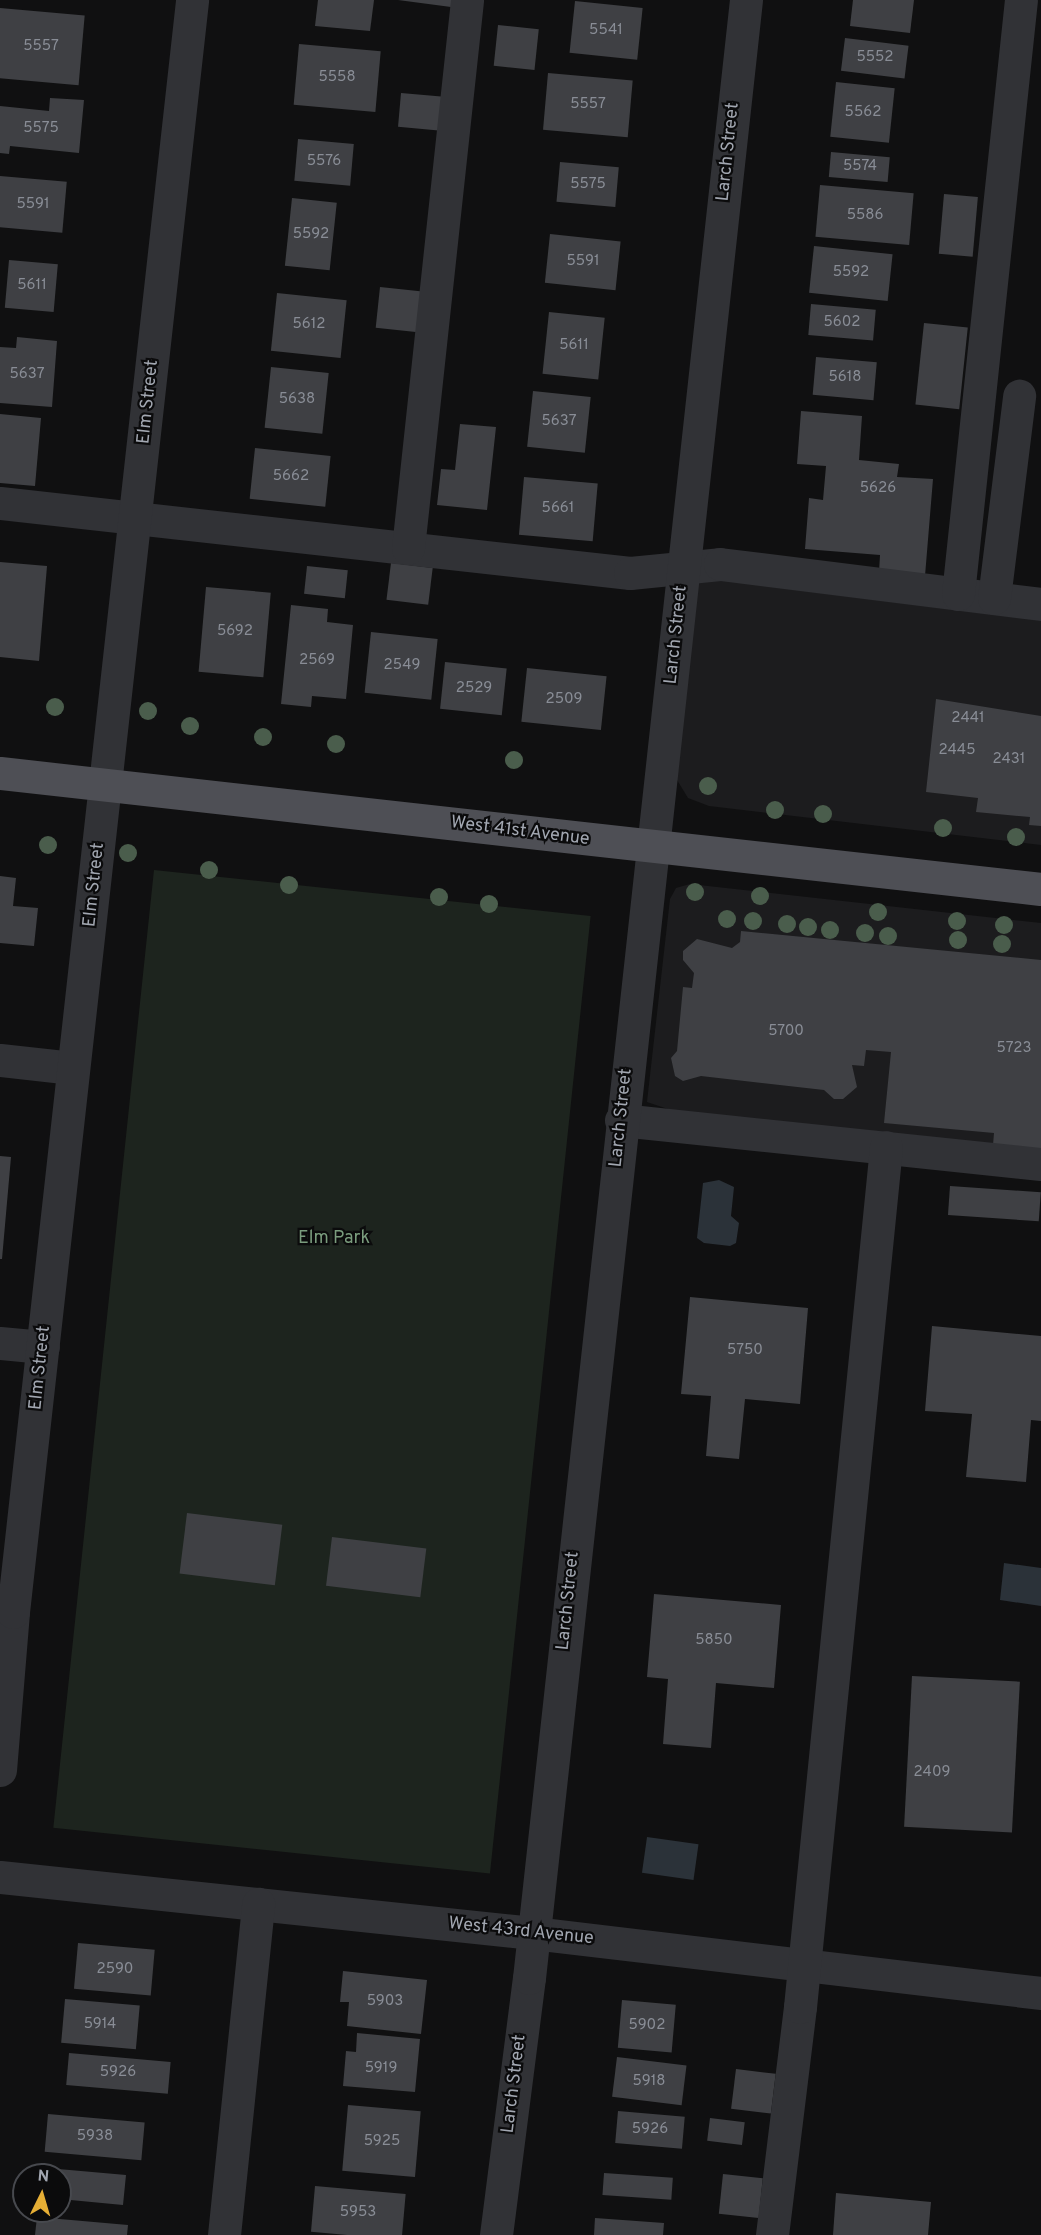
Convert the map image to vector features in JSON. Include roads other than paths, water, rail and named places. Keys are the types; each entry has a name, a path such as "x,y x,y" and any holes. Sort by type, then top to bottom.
{"main road":[{"name":"West 41st Avenue","path":"0,773 1041,890"}],"street":[{"name":"Elm Street","path":"0,1770 7,1611 43,1347 192,0"},
{"path":"408,548 467,0"},
{"name":"Larch Street","path":"496,2235 533,1932 746,0"},
{"path":"958,594 1021,0"},
{"path":"994,598 1019,396"},
{"path":"0,503 630,573 720,564 1041,604"},
{"path":"0,1060 73,1068"},
{"path":"621,1120 1041,1164"},
{"path":"772,2235 804,1964 886,1147"},
{"path":"0,1343 43,1347"},
{"name":"West 43rd Avenue","path":"0,1877 533,1932 1041,1993"},
{"path":"224,2235 258,1904"}],"park label":[{"name":"Elm Park","path":"334,1239"}]}
